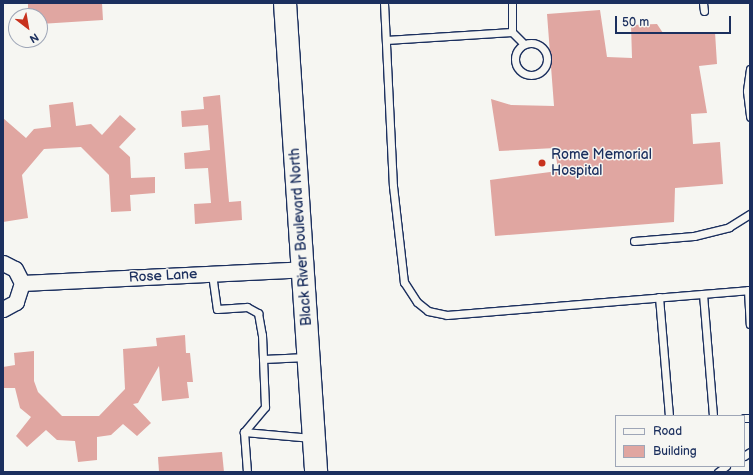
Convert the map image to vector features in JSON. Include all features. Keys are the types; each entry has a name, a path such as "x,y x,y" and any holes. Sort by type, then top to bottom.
{"main road":[{"name":"Black River Boulevard North","path":"285,3 304,269 316,472"}],"street":[{"path":"3,263 15,269 22,284 16,302 3,310"},
{"name":"Rose Lane","path":"22,284 304,269"}],"lane":[{"path":"384,3 393,186 404,282 417,302 428,311 447,315 749,290 750,324"},
{"path":"512,3 512,32 524,44 536,43 545,50 547,56 546,67 536,74 521,72 515,64 515,53 524,44"},
{"path":"703,3 704,11"},
{"path":"386,40 512,32"},
{"path":"750,69 747,91 750,117"},
{"path":"634,241 694,236 729,227 750,214"},
{"path":"212,274 217,309 247,307 258,313 263,358 265,407 244,432 247,472"},
{"path":"703,294 713,415"},
{"path":"659,297 669,415"},
{"path":"263,358 309,357"},
{"path":"244,432 314,438"}],"building":[{"path":"28,3 102,3 103,20 48,23 48,8 28,8"},
{"path":"600,10 607,57 632,58 631,25 657,24 663,33 715,32 717,64 699,66 707,113 691,114 693,144 720,142 723,184 675,188 674,222 495,236 490,180 558,171 555,148 499,151 491,99 511,105 554,106 547,14"},
{"path":"220,95 229,202 241,201 242,220 195,224 194,204 211,203 208,168 185,169 184,153 210,150 208,125 182,127 181,111 204,109 203,97"},
{"path":"73,102 76,126 91,124 102,135 120,115 136,129 119,147 130,157 131,178 155,177 155,193 130,195 131,211 111,212 109,175 81,147 44,149 22,175 28,218 3,222 3,118 26,138 34,129 51,127 49,105"},
{"path":"185,335 186,353 190,353 193,382 187,382 189,398 162,401 159,366 138,403 133,404 151,423 137,436 123,424 111,435 97,437 97,460 78,462 75,441 57,440 46,430 27,447 16,436 31,417 20,408 15,388 3,388 3,367 15,365 14,353 34,351 34,381 38,392 62,416 99,416 125,389 123,349 157,346 156,338"},
{"path":"222,452 224,472 159,472 158,457"}],"place":[{"name":"Rome Memorial Hospital","path":"542,163"}]}
